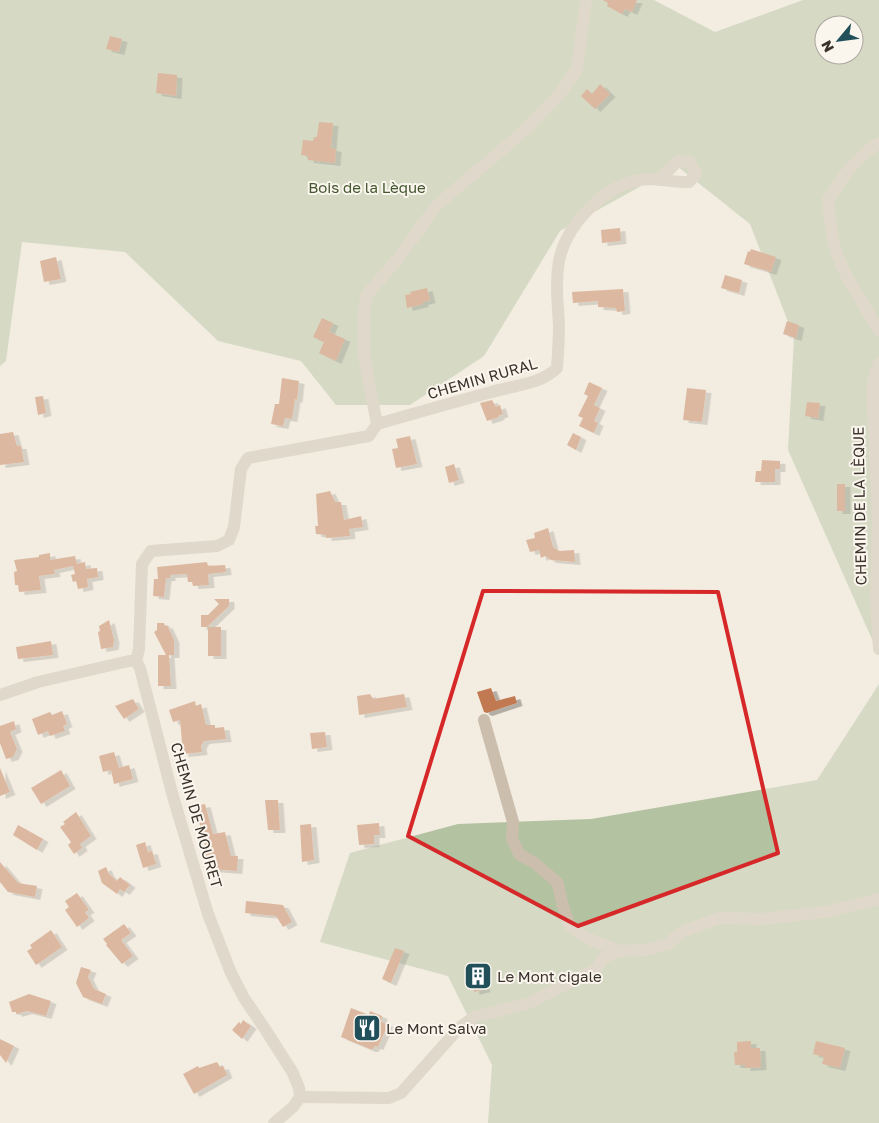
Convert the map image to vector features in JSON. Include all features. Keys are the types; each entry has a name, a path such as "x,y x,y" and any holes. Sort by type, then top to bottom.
{"street":[{"path":"0,695 38,682 136,661 139,649 142,564 151,551 216,546 230,540 234,526 241,469 248,458 369,436 378,424 364,356 364,310 366,296 400,256 436,206 525,130 559,95 576,69 586,0"},
{"path":"879,143 867,151 849,169 828,200 832,236 837,254 845,273 879,331"},
{"name":"CHEMIN RURAL","path":"378,424 502,389 534,382 549,376 557,368 559,327 556,285 560,259 569,236 587,210 601,198 639,180 659,180"},
{"name":"CHEMIN DE LA LÈQUE","path":"879,363 873,381 878,518 876,598 879,649"},
{"name":"CHEMIN DE MOURET","path":"136,661 140,668 196,879 208,914 231,973 244,998 293,1073 299,1088 300,1097"},
{"path":"484,720 513,822 512,838 519,854 536,864 558,883 569,925 587,938 619,951"},
{"path":"274,1123 293,1107 300,1097 389,1098 401,1093 458,1028 474,1017 527,1004 596,969 604,958 619,951 646,950 668,944 682,932 719,918 762,919 825,912 879,899"}],"highlighted area":[{"path":"483,591 718,592 778,853 578,926 408,836"}],"green space":[{"name":"Bois de la Lèque","path":"0,0 654,0 715,32 803,0 879,0 879,655 788,450 794,337 750,224 677,166 560,231 484,356 410,405 336,405 301,361 218,341 125,252 22,242 6,361 0,366"},
{"path":"879,684 879,1123 488,1123 492,1065 448,976 320,942 350,853 458,824 591,819 817,780"}],"building":[{"path":"603,0 637,0 632,12 625,9 622,14 607,6 608,3"},
{"path":"110,36 122,39 119,52 106,49"},
{"path":"158,73 177,75 176,96 156,93"},
{"path":"600,84 610,94 595,109 581,96 587,89 592,94"},
{"path":"319,122 333,123 331,148 336,149 335,163 308,160 308,156 301,155 303,140 313,141 314,137 317,137"},
{"path":"620,228 621,241 602,243 601,230"},
{"path":"751,249 776,257 771,272 744,264 748,251 750,252"},
{"path":"56,257 61,279 44,282 40,261"},
{"path":"725,275 742,280 739,293 721,288"},
{"path":"427,288 430,300 407,308 405,295"},
{"path":"623,289 625,311 617,312 616,308 598,307 598,301 573,303 572,292"},
{"path":"322,318 333,323 329,332 345,339 336,361 319,353 324,342 313,337"},
{"path":"787,321 799,325 796,338 783,334"},
{"path":"282,378 299,381 292,419 285,418 283,426 271,424 275,404 279,404"},
{"path":"589,382 602,388 594,405 600,408 594,421 598,423 594,433 579,426 583,418 578,416 588,396 584,394"},
{"path":"687,388 706,390 702,422 683,420"},
{"path":"43,396 46,413 38,415 35,397"},
{"path":"492,400 496,407 500,405 503,414 487,421 480,403"},
{"path":"807,402 820,403 818,418 805,416"},
{"path":"13,432 17,446 21,446 24,462 0,465 0,434"},
{"path":"573,433 581,437 576,450 567,445"},
{"path":"410,436 417,464 396,468 392,449 398,448 396,439"},
{"path":"762,460 780,461 780,469 775,469 775,482 755,482 756,471 761,471"},
{"path":"454,464 459,480 449,483 445,467"},
{"path":"837,484 845,484 845,511 837,511"},
{"path":"330,491 335,502 341,502 344,520 361,516 363,527 349,529 350,536 326,538 326,535 316,534 315,526 318,526 316,494"},
{"path":"548,528 553,547 559,551 574,550 575,562 551,560 545,556 541,558 539,550 530,552 526,540 535,538 534,533"},
{"path":"50,553 50,560 75,556 77,564 85,562 86,569 97,568 98,577 87,579 88,587 78,589 76,581 73,582 71,575 75,574 73,566 54,570 55,574 39,576 41,590 19,592 18,585 15,585 14,572 17,571 14,560 39,557 39,555"},
{"path":"207,562 208,566 225,565 226,572 208,574 209,585 193,586 192,582 188,582 187,574 170,575 170,578 166,578 164,597 153,596 154,579 158,579 157,567"},
{"path":"214,599 229,599 229,606 207,627 201,627 201,615 208,615 219,604"},
{"path":"109,620 114,640 113,647 101,649 98,632 100,631 99,626"},
{"path":"157,623 167,625 174,640 174,655 169,655 171,686 158,686 158,655 166,655 154,632 157,630"},
{"path":"208,627 221,627 221,656 208,656"},
{"path":"51,641 53,655 18,659 16,647"},
{"path":"491,688 496,701 515,696 517,703 487,713 484,712 477,692"},
{"path":"370,694 373,699 404,694 407,707 359,715 357,696"},
{"path":"133,699 139,709 124,719 115,706"},
{"path":"195,701 196,706 201,704 206,725 215,725 215,728 224,727 226,739 204,741 201,746 202,752 183,754 180,720 173,722 169,710"},
{"path":"62,711 67,724 63,726 65,731 50,736 48,731 38,735 32,719 50,712 52,715"},
{"path":"14,721 16,729 10,732 17,749 13,757 6,759 0,743 0,726"},
{"path":"325,732 327,747 312,749 310,733"},
{"path":"114,752 119,768 103,772 99,756"},
{"path":"129,765 133,779 114,784 111,770"},
{"path":"0,768 10,792 0,796"},
{"path":"61,770 70,786 41,804 31,788"},
{"path":"265,800 278,800 280,830 268,830"},
{"path":"205,804 213,834 225,832 231,856 238,856 237,871 209,869 195,806"},
{"path":"76,812 91,836 80,844 82,848 74,854 68,845 71,842 60,827 65,824 63,822"},
{"path":"379,823 380,835 374,835 374,844 359,845 357,825"},
{"path":"311,824 314,860 302,862 300,825"},
{"path":"18,825 43,839 37,850 13,835"},
{"path":"145,842 148,852 152,851 156,864 143,868 136,845"},
{"path":"0,862 18,883 37,886 35,897 8,892 0,882"},
{"path":"106,867 109,874 117,881 120,877 130,885 124,892 120,889 117,894 102,883 98,871"},
{"path":"77,893 89,910 85,912 89,918 77,927 65,910 69,907 65,901"},
{"path":"246,901 283,905 292,922 283,927 276,916 245,913"},
{"path":"124,924 131,933 121,940 133,956 122,964 103,939"},
{"path":"51,930 62,947 36,965 27,951 32,948 30,945"},
{"path":"395,948 404,951 391,983 382,979"},
{"name":"Le Mont cigale","path":"485,964 486,973 483,979 485,989 474,992 471,966"},
{"path":"81,967 91,970 88,977 94,989 106,994 102,1004 83,997 76,983"},
{"path":"29,994 51,1001 46,1016 27,1011 16,1014 16,1012 12,1012 9,1002"},
{"path":"351,1008 369,1015 370,1011 382,1016 381,1022 388,1024 378,1047 375,1046 373,1049 370,1049 341,1037"},
{"path":"243,1020 251,1026 242,1039 232,1030 239,1022 241,1024"},
{"path":"0,1039 14,1046 6,1063 0,1055"},
{"path":"751,1041 751,1048 760,1048 761,1067 745,1068 745,1065 735,1065 734,1052 737,1052 737,1042"},
{"path":"816,1041 845,1048 840,1068 822,1064 824,1057 813,1054"},
{"path":"217,1062 220,1067 223,1066 227,1075 194,1094 183,1074 198,1066 199,1068"}],"place":[{"name":"Le Mont cigale","path":"478,976"},
{"name":"Le Mont Salva","path":"367,1028"}]}
